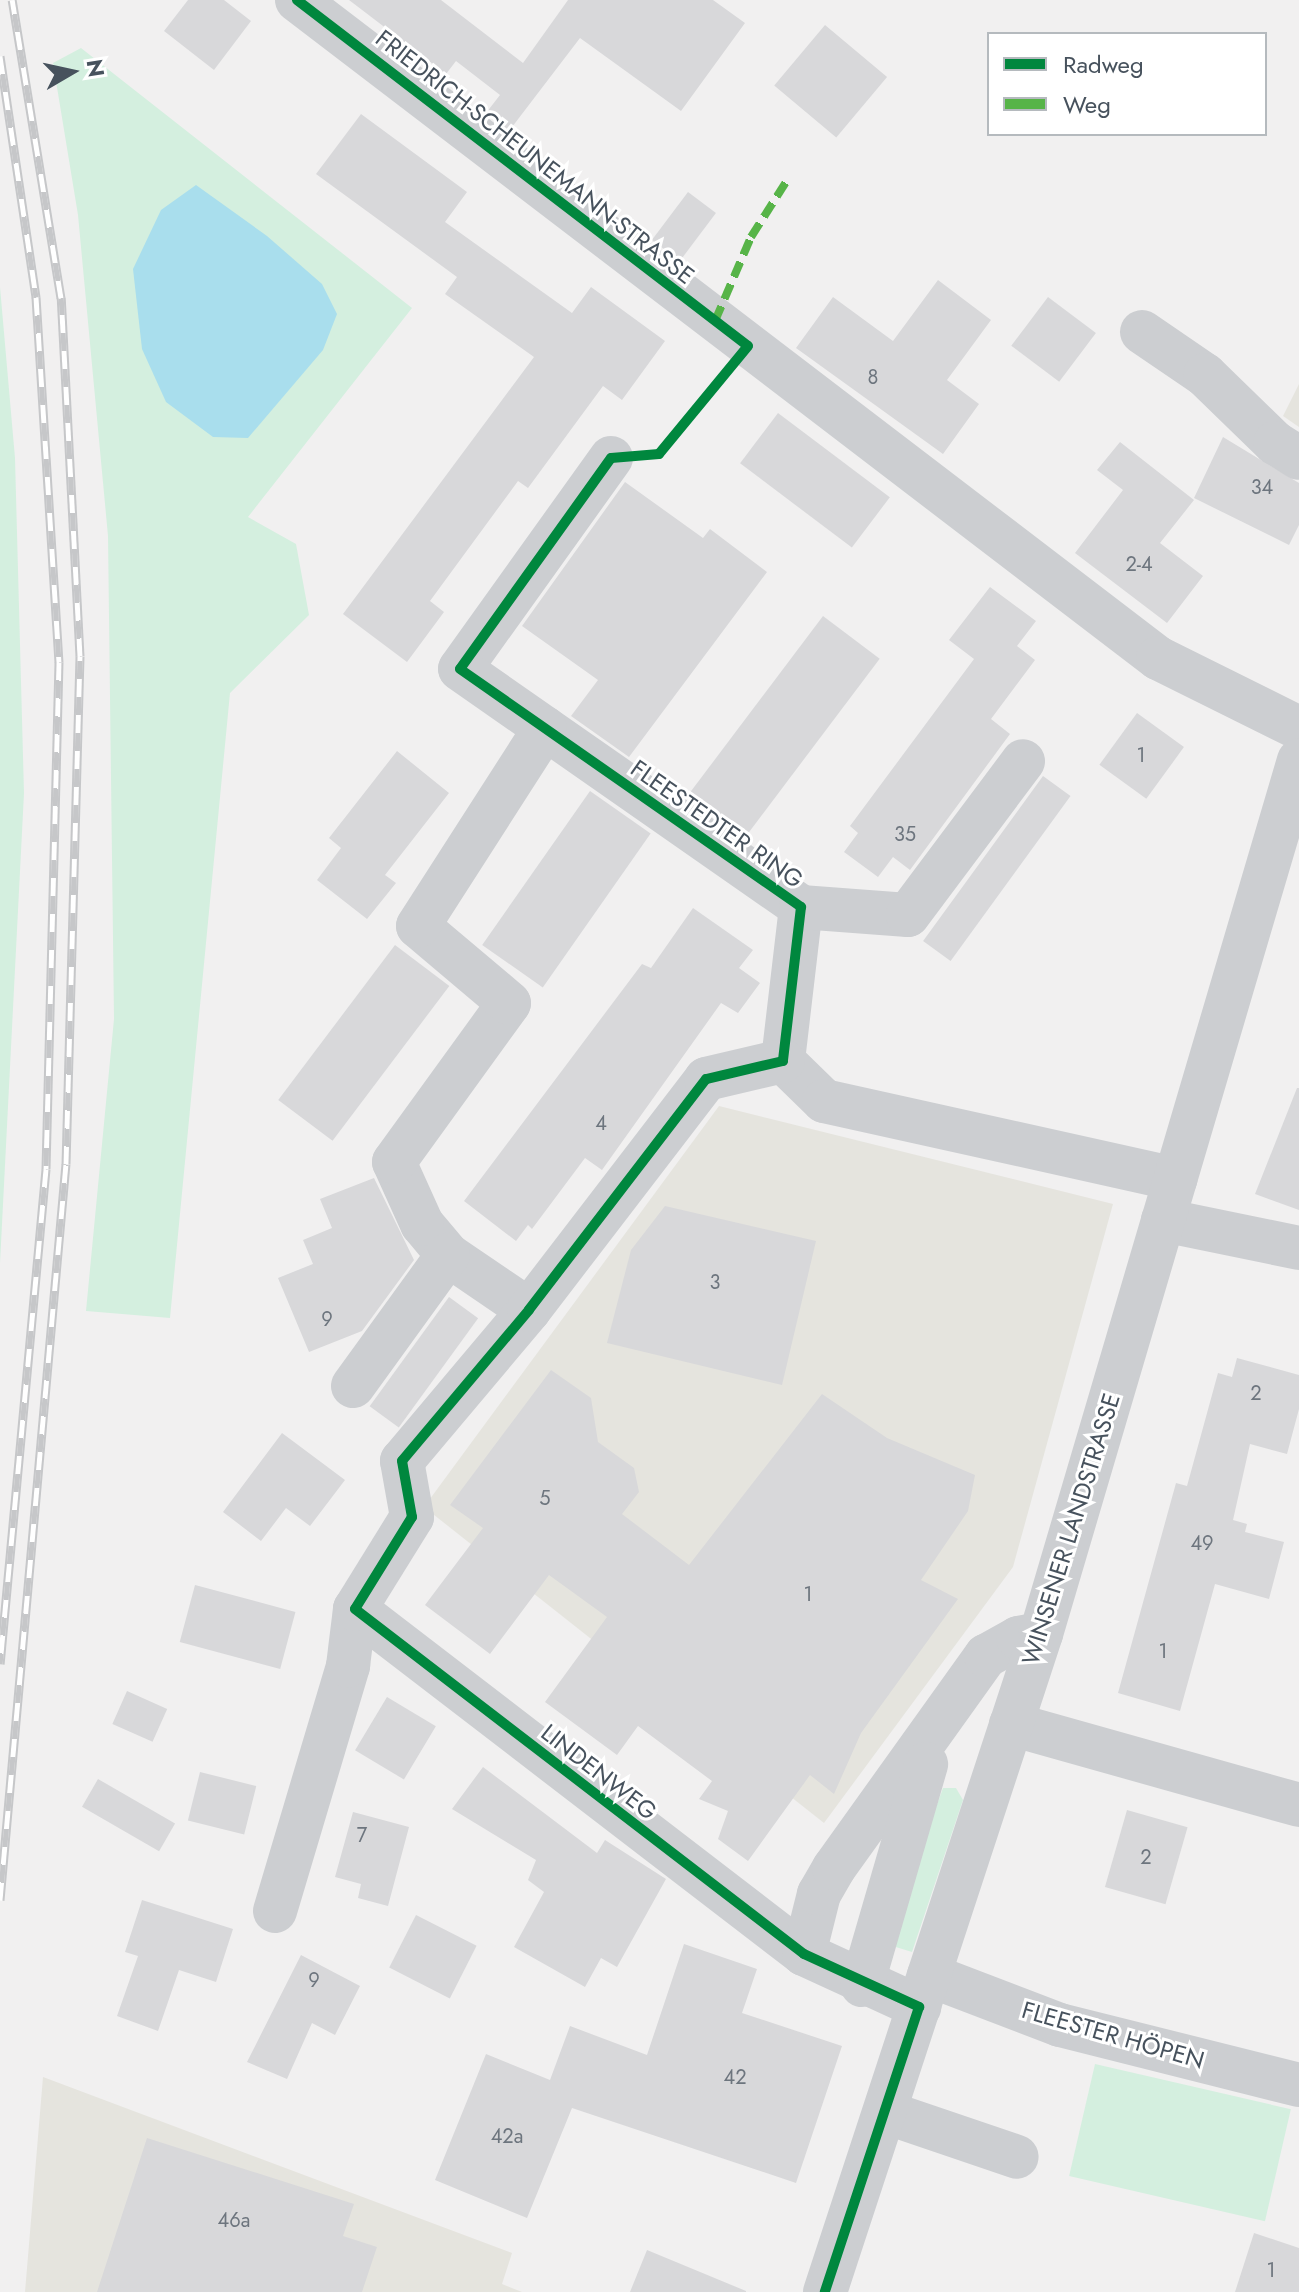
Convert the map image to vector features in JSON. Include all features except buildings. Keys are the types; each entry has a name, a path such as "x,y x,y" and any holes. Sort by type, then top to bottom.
{"street":[{"name":"FRIEDRICH-SCHEUNEMANN-STRASSE","path":"297,0 1158,658 1299,728"},
{"path":"1142,332 1205,375 1275,443 1299,458"},
{"name":"FLEESTEDTER RING","path":"611,458 460,669 801,907 908,915 1023,761"},
{"path":"529,1310 448,1255 422,1224 394,1162 509,1003 418,926 545,728"},
{"name":"WINSENER LANDSTRASSE","path":"825,2292 1041,1634 1299,760"},
{"name":"FLEESTEDTER RING","path":"783,1061 801,907"},
{"path":"275,1911 348,1666 355,1609 412,1517 402,1461 529,1310 706,1079 783,1061 824,1101 1175,1179"},
{"path":"1163,1220 1299,1248"},
{"path":"353,1386 448,1255"},
{"name":"LINDENWEG","path":"355,1609 804,1954 862,1985 924,1991"},
{"path":"804,1954 819,1894 834,1868 986,1656 1018,1638 1041,1634"},
{"path":"940,1724 1008,1735 1299,1805"},
{"path":"862,1985 940,1724"},
{"name":"FLEESTER HÖPEN","path":"924,1991 1295,2084"},
{"path":"885,2112 1017,2157"}],"shaded area":[{"path":"1299,384 1299,427 1283,416"},
{"path":"719,1106 1113,1204 1013,1567 824,1823 424,1507"},
{"path":"43,2077 512,2253 502,2284 522,2292 25,2292"}],"green space":[{"path":"81,48 412,308 248,517 296,544 309,615 230,693 170,1318 86,1311 114,1019 108,536 78,215 53,63"},
{"path":"0,287 15,458 24,793 0,1263"},
{"path":"943,1788 956,1788 963,1800 912,1952 886,1944"},
{"path":"1095,2064 1291,2109 1265,2221 1069,2176"}],"water":[{"path":"196,185 267,236 322,284 337,314 323,350 248,438 213,437 166,402 142,349 133,269 161,210"}],"railway":[{"path":"0,1900 66,1164 80,656 61,298 12,0"},
{"path":"0,56 36,297 59,662 46,1169 0,1664"}],"marked path":[{"path":"715,321 751,237 786,182"}],"cycle path":[{"path":"297,0 748,346 659,454 611,458 460,669 801,907 783,1061 706,1079 529,1310 402,1461 412,1517 355,1609 804,1954 919,2007 825,2292"}]}
